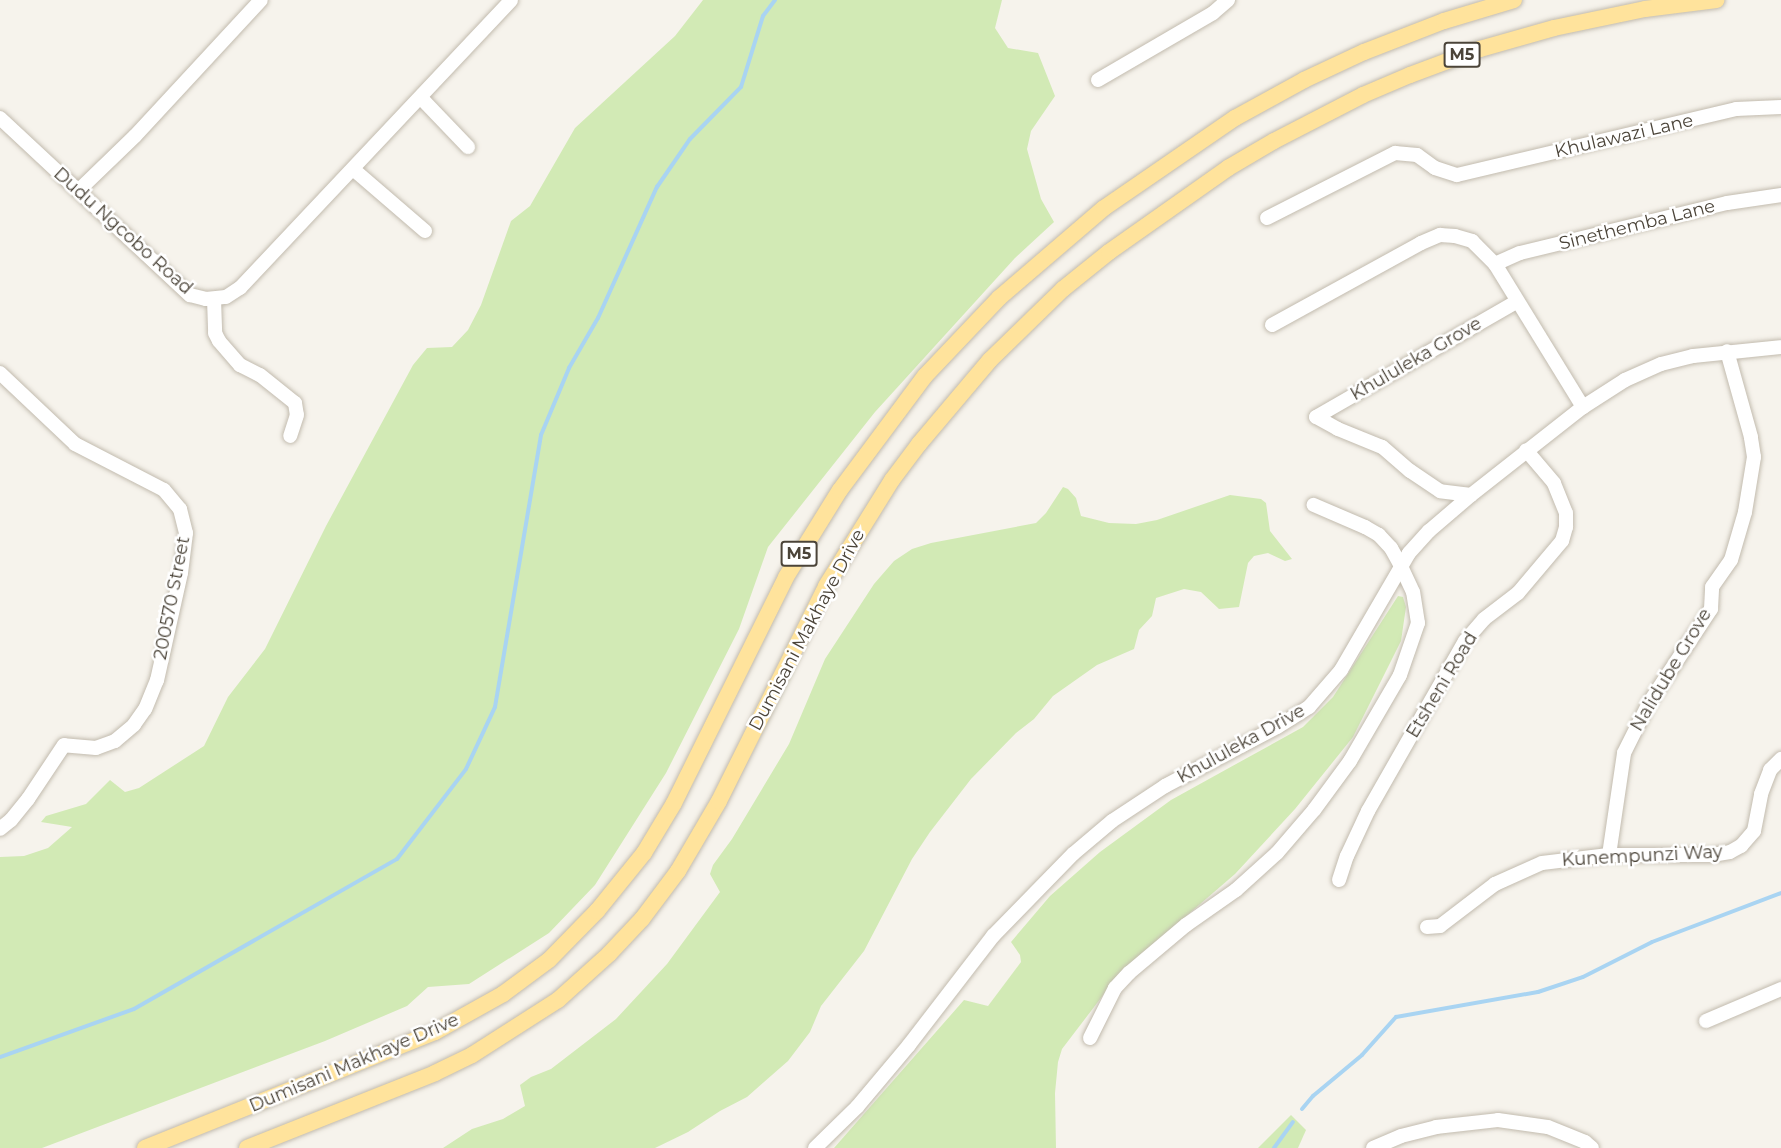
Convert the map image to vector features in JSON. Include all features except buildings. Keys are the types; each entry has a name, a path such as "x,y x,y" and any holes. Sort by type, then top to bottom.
{"main road":[{"name":"Dumisani Makhaye Drive","path":"145,1148 435,1032 503,994 549,960 597,911 644,853 674,803 786,577 845,482 925,376 999,298 1104,208 1235,118 1295,84 1364,52 1444,21 1514,0"},
{"name":"Dumisani Makhaye Drive","path":"247,1148 435,1073 472,1055 558,1000 609,954 642,919 678,871 719,801 826,586 892,480 919,444 990,360 1056,297 1109,252 1228,168 1274,141 1363,95 1410,75 1480,49 1554,28 1645,9 1716,0"}],"street":[{"path":"78,191 135,136 261,0"},
{"name":"Dudu Ngcobo Road","path":"0,118 190,295 214,299 226,297 240,288 511,0"},
{"path":"1098,80 1213,14 1228,0"},
{"path":"421,98 468,147"},
{"name":"Khulawazi Lane","path":"1268,218 1395,153 1417,155 1446,173 1467,173 1736,109 1781,107"},
{"path":"353,169 425,231"},
{"name":"Sinethemba Lane","path":"1494,264 1520,253 1695,211 1781,195"},
{"path":"1272,325 1297,308 1440,235 1472,242 1494,264 1583,407"},
{"path":"214,299 215,333 219,341 240,365 260,375 295,403 297,415 290,436"},
{"name":"Khululeka Grove","path":"1471,495 1440,491 1410,471 1382,447 1338,429 1316,417 1516,302"},
{"name":"Khululeka Drive","path":"815,1148 857,1107 894,1063 993,936 1073,854 1112,821 1165,786 1310,707 1341,670 1401,566 1429,531 1471,495 1583,407 1625,380 1661,364 1727,351 1781,347"},
{"name":"Nalidube Grove","path":"1609,855 1624,753 1649,703 1711,609 1712,587 1731,560 1745,512 1754,457 1727,351"},
{"name":"200570 Street","path":"0,373 75,444 164,490 176,502 184,516 186,533 181,573 157,680 145,709 134,725 115,741 96,748 64,745 28,799 11,820 0,829"},
{"name":"Etsheni Road","path":"1339,880 1347,855 1368,811 1465,641 1484,619 1518,593 1562,541 1566,527 1566,513 1554,483 1526,450"},
{"path":"1090,1038 1116,988 1129,973 1186,925 1236,890 1277,853 1314,810 1350,761 1400,675 1418,623 1417,605 1401,566 1391,548 1379,535 1365,526 1314,505"},
{"name":"Kunempunzi Way","path":"1427,927 1440,926 1461,908 1516,873 1542,863 1609,855 1712,855 1730,852 1741,846 1754,831 1761,794 1770,770 1781,759"},
{"path":"1706,1021 1781,989"},
{"path":"1373,1148 1401,1136 1436,1127 1498,1120 1548,1127 1585,1142 1592,1148"}],"green space":[{"path":"703,0 1002,0 995,28 1008,48 1038,53 1055,96 1031,131 1027,149 1041,199 1054,222 1015,258 875,412 768,547 739,629 666,773 595,885 549,933 469,984 428,987 407,1006 325,1041 42,1148 0,1148 0,857 24,856 48,848 72,827 41,822 46,816 86,804 110,780 125,792 139,788 204,746 228,697 265,649 326,526 413,365 427,348 452,347 468,330 481,305 511,221 530,206 575,128 675,36"},
{"path":"1063,487 1076,498 1081,516 1109,523 1136,524 1157,520 1230,495 1261,499 1266,503 1270,531 1292,559 1285,561 1268,553 1254,556 1248,563 1239,607 1219,609 1201,592 1184,589 1156,598 1152,616 1139,630 1134,649 1097,665 1053,696 1034,719 1016,733 971,779 930,832 912,859 864,951 821,1006 810,1032 788,1061 747,1097 688,1132 655,1148 443,1148 472,1129 503,1119 525,1106 520,1085 531,1077 551,1069 616,1019 667,964 720,892 710,874 713,865 732,839 789,744 825,659 874,584 894,561 912,549 931,543 1036,523 1046,513"},
{"path":"1398,596 1403,597 1406,607 1401,641 1353,737 1295,809 1235,874 1120,973 1062,1049 1058,1062 1055,1093 1056,1148 834,1148 964,1000 988,1006 1021,962 1020,955 1011,942 1050,896 1100,852 1171,800 1303,727 1333,697"},
{"path":"1291,1115 1306,1130 1298,1148 1258,1148"}],"waterway":[{"path":"0,1057 134,1009 397,859 466,769 495,707 541,435 569,368 598,318 657,187 690,139 741,87 763,16 775,0"},
{"path":"1302,1109 1313,1096 1362,1055 1396,1017 1538,992 1583,977 1652,942 1781,893"},
{"path":"1274,1148 1293,1122"}]}
